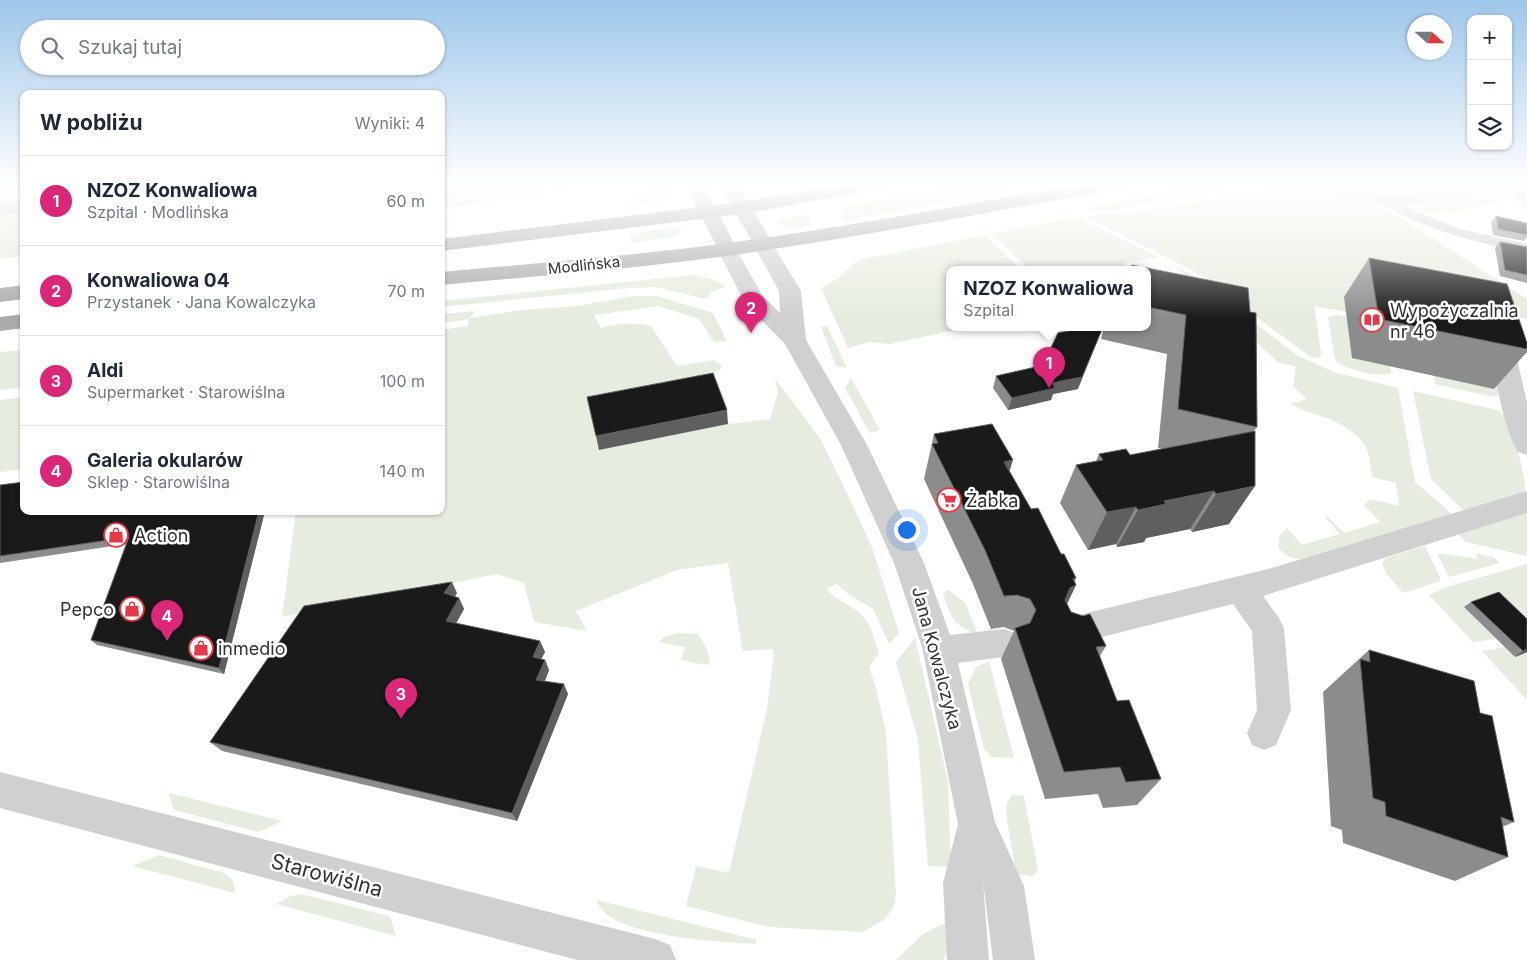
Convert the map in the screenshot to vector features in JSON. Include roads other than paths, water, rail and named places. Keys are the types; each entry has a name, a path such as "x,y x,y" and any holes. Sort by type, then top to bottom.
{"main road":[{"path":"445,245 580,228"},
{"name":"Modlińska","path":"445,279 728,249 871,228"},
{"path":"0,295 20,292"},
{"path":"0,324 20,322"}],"street":[{"path":"717,228 728,249"},
{"path":"754,228 763,244"},
{"name":"Jana Kowalczyka","path":"763,244 790,291 794,340"},
{"name":"Jana Kowalczyka","path":"728,249 753,298 794,340 854,445 909,563 926,607 939,651 977,824 1004,886 1014,960"},
{"path":"1499,331 1516,409 1527,446"},
{"path":"1066,632 1240,589 1351,558 1527,502"},
{"path":"1240,589 1268,628 1274,710 1264,733"},
{"path":"939,651 1004,643"},
{"name":"Starowiślna","path":"0,790 655,960"},
{"name":"Jana Kowalczyka","path":"968,960 963,883 977,824"}],"lane":[{"path":"1442,228 1491,242 1527,248"}],"place":[{"name":"Wypożyczalnia nr 46","path":"1372,320"},
{"name":"Konwaliowa 04","path":"751,333"},
{"name":"NZOZ Konwaliowa","path":"1049,388"},
{"name":"Żabka","path":"949,500"},
{"name":"Action","path":"116,535"},
{"name":"Pepco","path":"132,609"},
{"name":"Galeria okularów","path":"167,641"},
{"name":"inmedio","path":"201,648"},
{"name":"Aldi","path":"401,719"}]}
